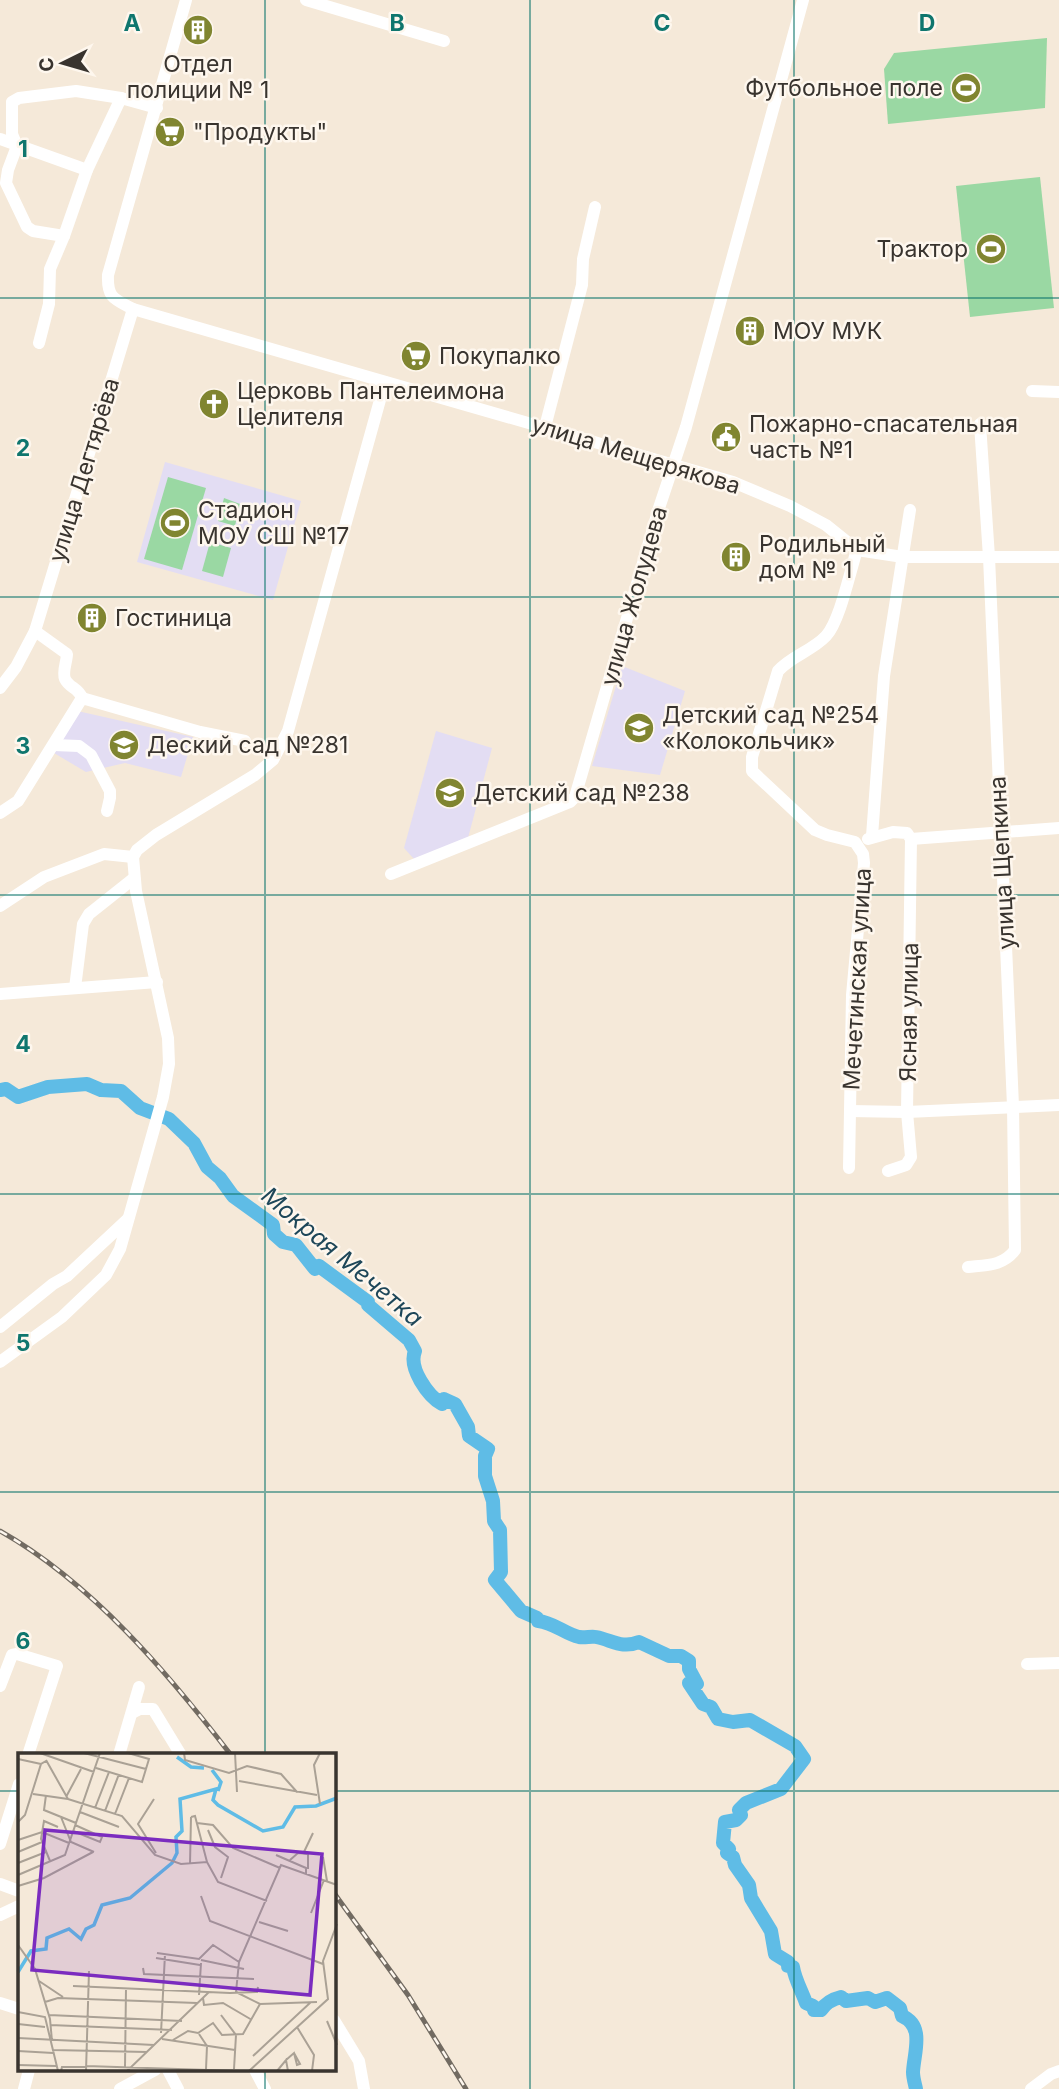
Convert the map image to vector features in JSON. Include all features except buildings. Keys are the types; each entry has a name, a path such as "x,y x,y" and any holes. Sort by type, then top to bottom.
{"street":[{"path":"64,236 33,231 27,227 6,183 17,146 12,134 12,102 19,98 76,92 157,108 186,0"},
{"path":"306,0 444,41"},
{"name":"улица Жолудева","path":"391,874 573,800 584,771 659,508 686,427 803,0"},
{"path":"39,343 49,304 50,269 87,170 121,99"},
{"name":"улица Мещерякова","path":"157,108 108,275 107,287 112,298 133,309 733,482 790,506 826,525 857,550"},
{"path":"0,139 87,170"},
{"path":"545,427 582,285 583,259 595,207"},
{"name":"улица Дегтярёва","path":"0,688 16,667 35,631 133,309"},
{"path":"0,1362 62,1317 106,1275 120,1249 163,1097 170,1051 133,879 133,857 137,850 156,835 255,775 273,760 288,731 386,382"},
{"path":"1032,391 1059,392"},
{"name":"улица Щепкина","path":"968,1267 1001,1263 1015,1250 1013,1106 989,557 980,424"},
{"path":"872,836 884,676 910,510"},
{"path":"857,550 902,557 1059,557"},
{"name":"Мечетинская улица","path":"849,1168 852,995 864,863 858,845 851,840 827,835 804,821 752,771 752,757 778,671 787,661 827,635 835,620 857,550"},
{"path":"1,811 18,802 82,698 80,692 66,681 64,675 67,654 35,631"},
{"path":"82,698 200,732 245,741"},
{"path":"54,745 79,746 91,755 110,791 107,811"},
{"path":"858,845 872,836 897,832 907,834 911,839 1059,828"},
{"name":"Ясная улица","path":"888,1171 906,1165 911,1157 907,1111 911,839"},
{"path":"0,906 44,877 104,854 133,857"},
{"path":"75,988 83,924 89,914 133,879"},
{"path":"0,994 157,982"},
{"path":"850,1111 1059,1105"},
{"path":"0,1327 53,1284 67,1276 129,1217"},
{"path":"0,1686 12,1655 17,1654 57,1666 30,1753"},
{"path":"1027,1664 1059,1663"},
{"path":"120,1753 139,1687"},
{"path":"132,1713 140,1709 153,1709 180,1753"},
{"path":"0,1844 18,1787"},
{"path":"0,1884 18,1891"},
{"path":"0,1915 18,1906"},
{"path":"0,2003 18,2009"},
{"path":"336,2023 359,2061 365,2089"},
{"path":"1031,2089 1059,2071"},
{"path":"24,2089 28,2072"},
{"path":"120,2089 151,2072"},
{"path":"169,2072 178,2089"},
{"path":"256,2072 265,2089"}],"shaded area":[{"path":"165,462 301,501 273,600 137,562"},
{"name":"Детский сад №254 «Колокольчик»","path":"622,666 685,691 660,775 592,766"},
{"name":"Деский сад №281","path":"73,710 193,737 181,777 125,763 86,772 54,753"},
{"name":"Детский сад №238","path":"436,731 492,748 468,838 414,859 404,848"}],"green space":[{"name":"Футбольное поле","path":"1047,38 1045,108 888,124 884,69 894,53"},
{"path":"1040,177 1054,308 970,317 956,186"},
{"name":"Стадион МОУ СШ №17","path":"168,477 206,488 182,570 144,559"},
{"path":"224,498 240,504 235,526 218,521"},
{"path":"210,542 231,548 223,577 202,571"}],"waterway":[{"name":"Мокрая Мечетка","path":"0,1090 6,1089 18,1097 48,1087 87,1084 101,1090 121,1091 140,1108 169,1119 194,1143 207,1167 220,1178 233,1196 273,1225 274,1234 283,1242 296,1245 315,1269 319,1266 368,1302 368,1305 409,1340 415,1351 414,1365 425,1388 442,1404 444,1399 455,1404 468,1427 469,1436 488,1449 485,1456 485,1476 493,1501 494,1521 500,1530 501,1572 495,1580 521,1611 538,1621 579,1637 596,1637 622,1644 639,1642 669,1656 681,1656 689,1661 689,1669 697,1684 689,1683 703,1704 711,1707 718,1719 733,1722 750,1720 795,1746 804,1759 781,1789 746,1803 739,1810 741,1815 736,1820 725,1822 723,1843 749,1885 751,1898 771,1931 775,1954 788,1962 788,1966 793,1967 806,2003 813,2006 814,2010 821,2010 841,1997 846,2001 868,1998 875,2002 887,1998 900,2008 902,2016 914,2026 916,2033 913,2072 916,2089"}],"railway":[{"path":"0,1531 66,1576 126,1631 181,1692 229,1753"},
{"path":"336,1896 408,1995 466,2089"}],"place":[{"name":"Отдел полиции № 1","path":"198,30"},
{"name":"Футбольное поле","path":"966,88"},
{"name":"\"Продукты\"","path":"170,132"},
{"name":"Трактор","path":"991,249"},
{"name":"МОУ МУК","path":"750,331"},
{"name":"Покупалко","path":"416,356"},
{"name":"Церковь Пантелеимона Целителя","path":"214,404"},
{"name":"Пожарно-спасательная часть №1","path":"726,437"},
{"name":"Стадион МОУ СШ №17","path":"175,523"},
{"name":"Родильный дом № 1","path":"736,557"},
{"name":"Гостиница","path":"92,618"},
{"name":"Детский сад №254 «Колокольчик»","path":"639,728"},
{"name":"Деский сад №281","path":"124,745"},
{"name":"Детский сад №238","path":"450,793"}]}
